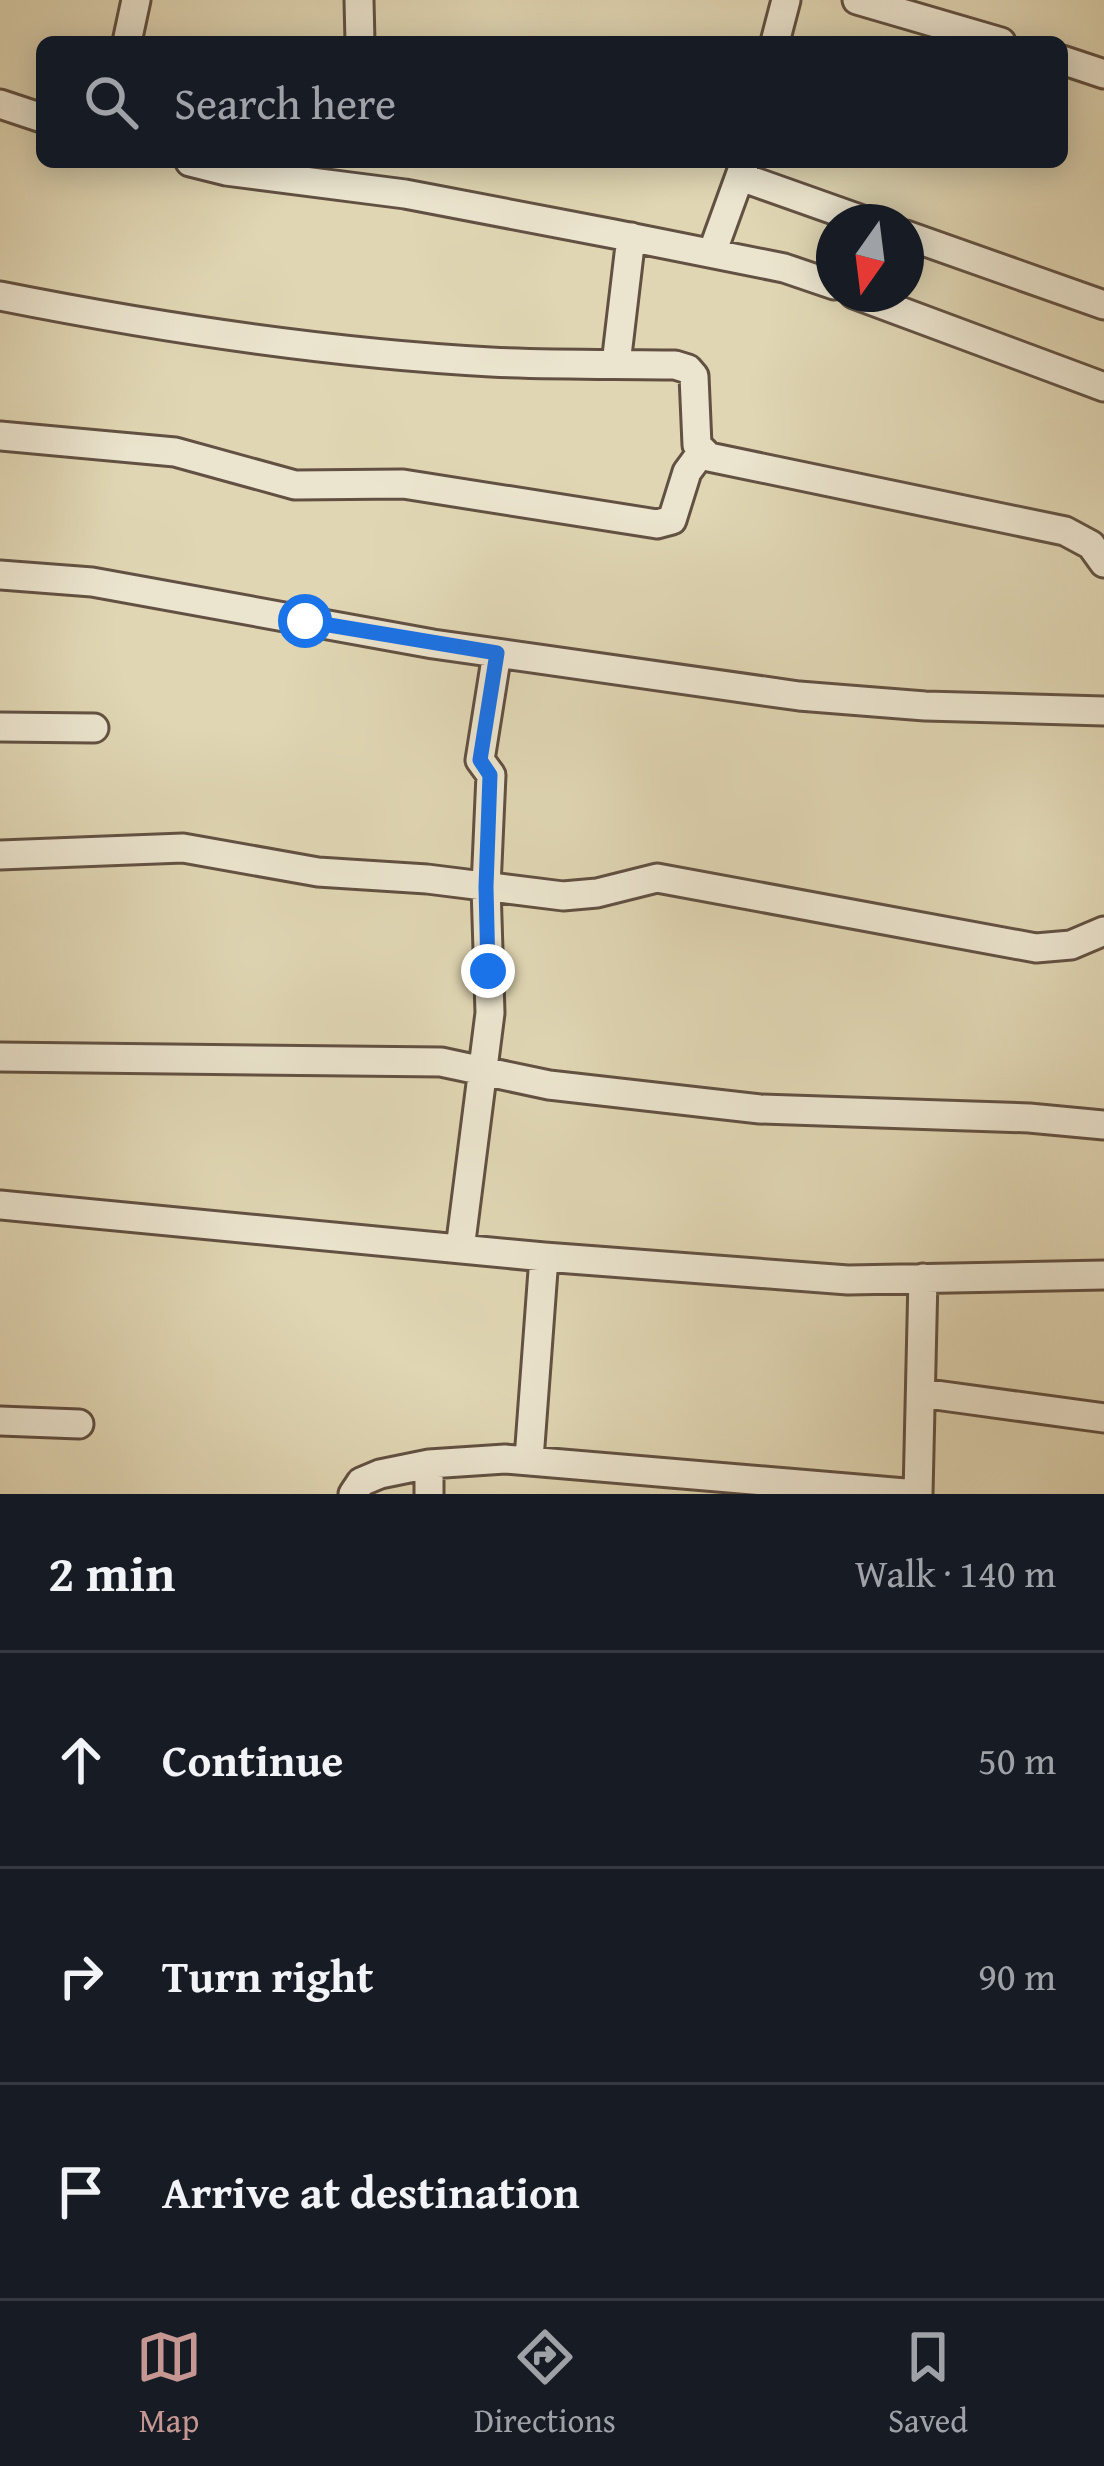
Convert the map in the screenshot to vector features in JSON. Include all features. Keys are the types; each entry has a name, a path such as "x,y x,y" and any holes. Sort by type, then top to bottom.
{"street":[{"path":"128,36 136,0"},
{"path":"777,36 786,0"},
{"path":"857,0 956,14 991,36"},
{"path":"354,1 359,36"},
{"path":"1068,62 1104,74"},
{"path":"0,104 36,116"},
{"path":"214,168 347,174 784,268 816,279"},
{"path":"712,253 743,170 825,204"},
{"path":"616,364 631,237"},
{"path":"924,241 1104,305"},
{"path":"0,296 392,354 688,369 698,385 695,432 701,452"},
{"path":"902,312 1104,387"},
{"path":"0,436 175,452 295,485 403,484 657,524 672,520 687,472 701,452"},
{"path":"701,452 1065,531 1091,544 1104,563"},
{"path":"0,574 92,581 497,653 861,702 1104,711"},
{"path":"460,1249 490,1013 486,887 490,775 480,760 497,653"},
{"path":"0,728 94,728"},
{"path":"0,855 183,848 318,872 579,896 657,878 1036,948 1071,945 1104,932"},
{"path":"0,1057 441,1061 549,1085 760,1108 1104,1125"},
{"path":"0,1205 544,1258 848,1280 1104,1275"},
{"path":"529,1459 544,1258"},
{"path":"353,1494 362,1482 380,1474 429,1464 529,1459 918,1494 923,1278"},
{"path":"921,1394 1104,1418"},
{"path":"0,1421 79,1424"},
{"path":"429,1464 429,1494"}],"route":[{"path":"305,621 497,653 480,760 490,775 488,971"}]}
